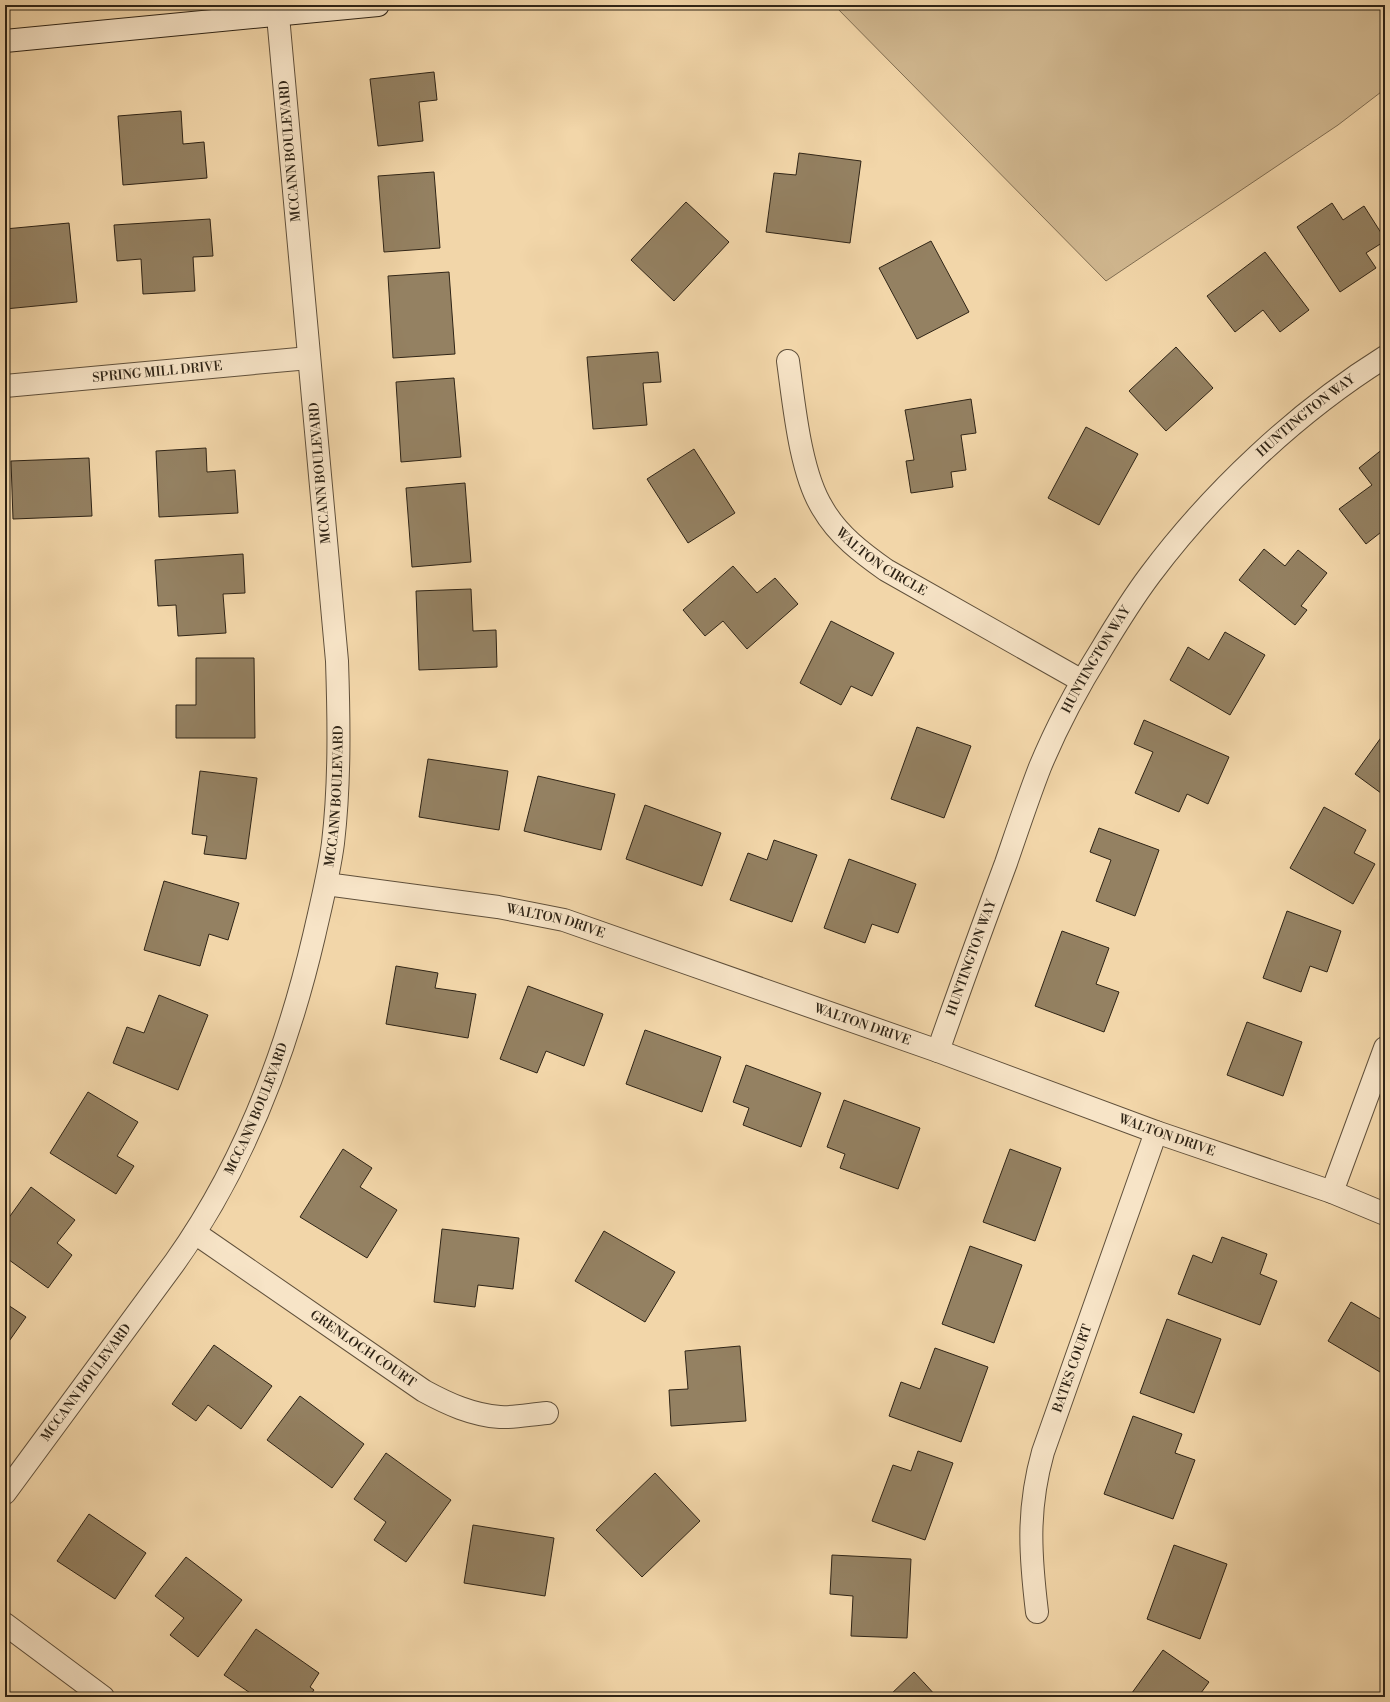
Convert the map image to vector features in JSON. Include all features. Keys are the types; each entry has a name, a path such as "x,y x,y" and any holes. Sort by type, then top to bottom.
{"street":[{"path":"5,41 277,10 378,5"},
{"name":"MCCANN BOULEVARD","path":"5,1493 196,1233 235,1164 271,1078 289,1027 307,968 326,884 333,842 336,798 338,692 334,623 277,10"},
{"name":"HUNTINGTON WAY","path":"938,1051 1040,766 1082,681 1149,576 1175,543 1224,490 1287,429 1315,406 1385,357"},
{"name":"SPRING MILL DRIVE","path":"5,386 309,358"},
{"name":"WALTON CIRCLE","path":"788,361 800,441 809,478 822,509 839,531 861,552 886,570 1082,681"},
{"name":"WALTON DRIVE","path":"326,884 498,907 564,920 938,1051 1156,1132 1332,1192 1385,1214"},
{"path":"1332,1192 1385,1048"},
{"name":"BATES COURT","path":"1037,1612 1030,1545 1031,1516 1038,1470 1048,1437 1156,1132"},
{"name":"GRENLOCH COURT","path":"196,1233 424,1391 445,1403 471,1413 501,1417 547,1413"},
{"path":"5,1624 103,1697"}],"shaded area":[{"path":"834,5 1385,5 1385,89 1338,125 1106,281"}],"building":[{"path":"434,72 437,100 419,102 423,141 378,146 370,79"},
{"path":"181,111 183,144 204,142 207,178 123,185 118,116"},
{"path":"799,153 861,161 850,243 766,232 774,173 796,175"},
{"path":"434,172 440,248 384,252 378,176"},
{"path":"686,202 729,242 674,301 631,260"},
{"path":"1332,203 1343,220 1364,206 1385,239 1385,241 1366,253 1376,268 1340,292 1297,227"},
{"path":"210,219 213,256 193,257 195,291 143,294 141,259 117,261 114,225"},
{"path":"69,223 77,302 5,309 5,229"},
{"path":"931,241 969,312 917,339 879,268"},
{"path":"1265,252 1309,310 1280,332 1263,310 1235,332 1207,296"},
{"path":"449,272 455,354 393,358 388,276"},
{"path":"1176,347 1213,388 1166,431 1129,391"},
{"path":"658,352 661,382 643,383 647,425 593,429 587,357"},
{"path":"454,378 461,457 401,462 396,382"},
{"path":"971,399 976,433 961,435 966,470 951,472 953,487 911,493 906,461 914,460 905,410"},
{"path":"1086,427 1138,454 1099,525 1048,498"},
{"path":"206,448 207,472 235,470 238,513 159,517 156,451"},
{"path":"1384,448 1385,529 1366,544 1339,509 1372,485 1359,468"},
{"path":"694,449 735,513 688,543 647,479"},
{"path":"89,458 92,516 13,519 11,461"},
{"path":"465,483 471,562 412,567 406,488"},
{"path":"1264,549 1285,566 1298,550 1327,573 1301,606 1307,610 1295,625 1239,580"},
{"path":"243,554 245,593 223,594 226,633 178,636 176,605 158,606 155,560"},
{"path":"733,566 757,593 775,578 798,604 747,649 723,621 705,636 683,610"},
{"path":"471,589 473,631 496,630 497,667 419,670 416,591"},
{"path":"831,621 894,653 872,696 851,686 841,705 800,683"},
{"path":"1225,632 1265,655 1230,715 1170,680 1188,647 1209,660"},
{"path":"196,658 254,658 255,738 176,738 176,705 196,705"},
{"path":"1144,720 1229,757 1208,804 1187,794 1179,812 1135,793 1153,752 1134,744"},
{"path":"917,727 971,746 944,818 891,799"},
{"path":"1385,732 1385,796 1355,774"},
{"path":"428,759 508,771 499,830 419,817"},
{"path":"200,771 257,778 246,859 204,854 207,836 192,834"},
{"path":"538,776 615,794 601,850 524,831"},
{"path":"645,805 721,833 702,886 626,859"},
{"path":"1324,807 1366,830 1354,853 1375,864 1353,904 1290,868"},
{"path":"1099,828 1159,850 1135,916 1096,901 1111,860 1090,852"},
{"path":"774,840 817,855 792,922 730,900 748,853 767,860"},
{"path":"849,859 916,884 898,933 872,924 865,943 824,928"},
{"path":"164,881 239,903 228,940 209,934 200,966 144,950"},
{"path":"1287,911 1341,931 1327,972 1310,966 1301,992 1263,978"},
{"path":"1062,931 1109,948 1096,984 1119,992 1104,1032 1035,1006"},
{"path":"396,966 438,973 435,988 476,994 468,1038 386,1024"},
{"path":"528,986 603,1014 584,1066 546,1051 537,1073 500,1059"},
{"path":"159,995 208,1015 178,1090 113,1063 127,1027 144,1033"},
{"path":"1247,1022 1302,1042 1283,1096 1227,1075"},
{"path":"645,1030 721,1057 702,1112 626,1084"},
{"path":"746,1065 821,1093 801,1147 743,1125 749,1108 733,1102"},
{"path":"88,1092 138,1122 117,1156 134,1166 116,1194 50,1153"},
{"path":"844,1100 920,1128 898,1189 840,1168 845,1154 827,1147"},
{"path":"343,1149 372,1168 360,1187 397,1210 367,1258 300,1217"},
{"path":"1010,1149 1061,1168 1035,1241 983,1222"},
{"path":"31,1187 75,1220 57,1243 72,1255 48,1288 5,1257 5,1223"},
{"path":"442,1229 519,1238 513,1289 478,1285 475,1307 434,1302"},
{"path":"604,1231 675,1272 645,1322 575,1281"},
{"path":"1222,1237 1267,1254 1260,1274 1277,1281 1260,1325 1178,1294 1193,1255 1212,1263"},
{"path":"970,1246 1022,1265 994,1343 942,1324"},
{"path":"1351,1302 1382,1320 1385,1314 1385,1375 1328,1341"},
{"path":"5,1303 26,1317 5,1347"},
{"path":"1167,1319 1221,1339 1194,1413 1140,1393"},
{"path":"214,1345 272,1386 241,1429 208,1405 196,1421 172,1404"},
{"path":"740,1346 746,1421 671,1426 669,1390 688,1389 685,1351"},
{"path":"935,1348 988,1367 961,1442 889,1416 901,1382 920,1389"},
{"path":"300,1396 364,1444 332,1488 267,1440"},
{"path":"1133,1416 1182,1434 1175,1453 1195,1460 1173,1519 1104,1494"},
{"path":"918,1451 953,1463 925,1540 872,1521 893,1465 911,1471"},
{"path":"386,1453 451,1500 406,1562 374,1540 386,1522 354,1499"},
{"path":"655,1473 700,1521 642,1577 596,1530"},
{"path":"89,1514 146,1553 115,1599 57,1561"},
{"path":"473,1525 554,1538 545,1596 464,1583"},
{"path":"1174,1545 1227,1564 1200,1639 1147,1619"},
{"path":"832,1555 911,1559 907,1638 851,1636 853,1596 830,1594"},
{"path":"186,1557 242,1600 198,1657 170,1635 184,1618 155,1596"},
{"path":"256,1629 319,1673 310,1687 314,1690 309,1697 256,1697 224,1675"},
{"path":"1163,1650 1209,1682 1198,1697 1129,1697"},
{"path":"914,1672 937,1697 888,1697"}]}
